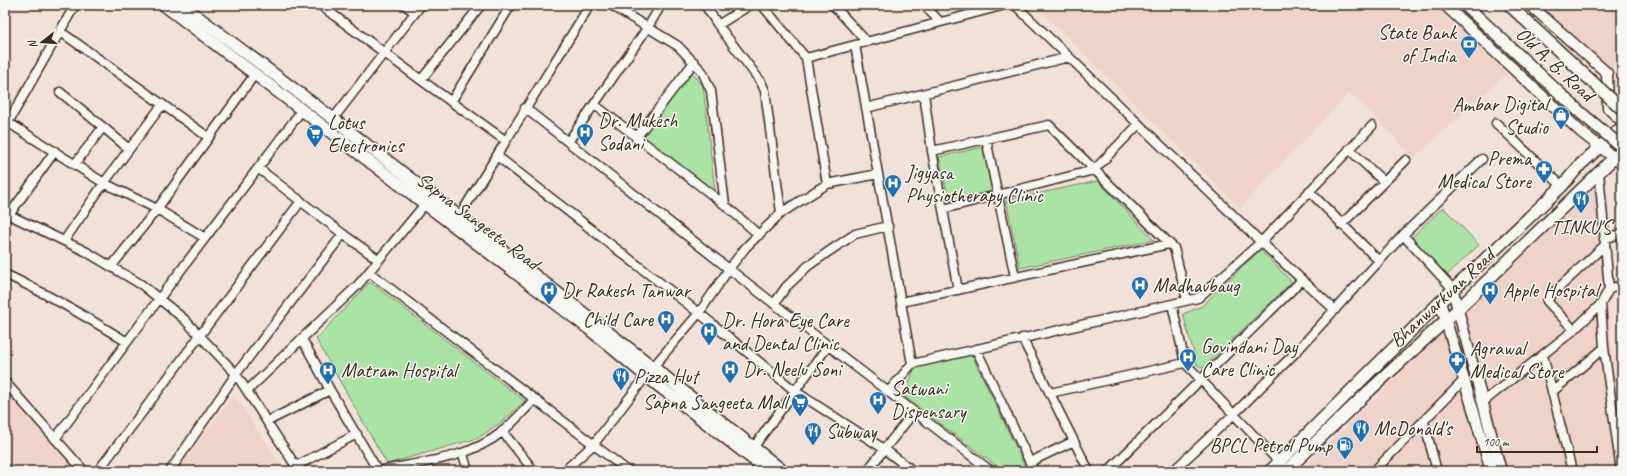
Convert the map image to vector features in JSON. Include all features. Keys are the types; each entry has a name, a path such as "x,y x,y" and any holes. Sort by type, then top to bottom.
{"main road":[{"name":"Sapna Sangeeta Road","path":"164,5 426,204 456,221 653,367 735,431 753,448 783,471"},
{"name":"Sapna Sangeeta Road","path":"182,5 333,119 646,376 768,471"},
{"name":"Old A. B. Road","path":"1465,5 1582,114 1622,147"},
{"name":"Old A. B. Road","path":"1509,5 1622,109"},
{"name":"Bhanwarkuan Road","path":"1283,467 1440,302 1622,127"},
{"name":"Bhanwarkuan Road","path":"1270,471 1283,467 1458,309 1599,172 1618,161 1622,150"}],"street":[{"path":"75,5 7,126 55,151 104,183 157,209 205,238"},
{"path":"320,5 506,141"},
{"path":"406,5 415,13"},
{"path":"333,119 421,5"},
{"path":"421,80 481,5"},
{"path":"451,102 511,5"},
{"path":"456,221 590,5"},
{"path":"611,5 678,46 702,71 711,91 725,205"},
{"path":"568,142 648,27 661,5"},
{"path":"705,5 718,25 761,82 765,92 781,213"},
{"path":"718,25 750,5"},
{"path":"762,5 806,58 827,184"},
{"path":"833,5 867,42"},
{"path":"924,5 940,22"},
{"path":"806,58 1004,5"},
{"path":"1015,5 1261,242 1335,310"},
{"path":"1445,5 1600,148 1618,161"},
{"path":"1530,5 1607,73 1608,108 1622,121"},
{"path":"61,32 208,137"},
{"path":"855,45 912,364"},
{"path":"866,108 1068,57"},
{"path":"636,138 694,62"},
{"path":"111,267 157,209 255,74"},
{"path":"60,92 130,149"},
{"path":"924,94 932,151 958,290"},
{"path":"64,241 104,183 162,105"},
{"path":"595,105 725,205 759,235"},
{"path":"525,108 729,270 991,471"},
{"path":"56,439 159,299 302,110"},
{"path":"1496,123 1562,186"},
{"path":"943,209 1094,170 1139,124"},
{"path":"932,151 1049,125 1174,248 1187,300"},
{"path":"888,392 912,364 1198,298 1261,242 1372,126"},
{"path":"75,164 103,127"},
{"path":"986,139 1015,277"},
{"path":"1349,149 1384,182"},
{"path":"55,151 7,214 64,241 142,285 184,319 236,374 298,468 357,434"},
{"path":"497,156 700,313 795,391 884,449 913,471"},
{"path":"1173,471 1234,414 1296,352 1403,234 1482,159"},
{"path":"1341,225 1406,160"},
{"path":"258,168 379,260"},
{"path":"1483,402 1574,330 1601,304 1609,289 1599,172"},
{"path":"564,471 593,445 653,367 700,313 746,247 781,213 827,184 878,174"},
{"path":"1309,191 1341,225 1379,261"},
{"path":"98,471 301,201"},
{"path":"247,391 358,285 426,204"},
{"path":"774,304 786,287 808,266 855,234 888,226"},
{"path":"170,471 236,374 344,234"},
{"path":"1403,234 1453,290 1501,471"},
{"path":"1574,330 1547,301 1551,295 1605,242 1622,234"},
{"path":"901,302 1169,244"},
{"path":"369,272 628,471"},
{"path":"5,274 72,308 127,342"},
{"path":"1108,471 1302,280"},
{"path":"1609,289 1622,285"},
{"path":"1440,302 1491,471"},
{"path":"1172,304 1185,363 1283,467"},
{"path":"1601,304 1604,348 1621,471"},
{"path":"1022,338 1088,471"},
{"path":"302,339 378,471 419,467 463,454 491,439 502,431 535,399"},
{"path":"753,448 828,346"},
{"path":"1552,392 1604,348"},
{"path":"976,349 1034,471"},
{"path":"1542,355 1572,471"},
{"path":"1050,393 1185,363"},
{"path":"1374,471 1464,380"},
{"path":"5,382 84,471"},
{"path":"268,421 330,390"},
{"path":"867,471 914,412"},
{"path":"1424,422 1438,471"},
{"path":"502,431 534,471"},
{"path":"1030,462 1074,441"},
{"path":"463,454 468,471"}],"shaded area":[{"path":"1035,5 1435,5 1507,73 1414,158 1383,125 1349,93 1240,208"},
{"path":"1537,5 1622,5 1622,53 1609,70"},
{"path":"1598,183 1622,444 1622,471 1300,471"},
{"path":"5,384 77,471 5,471"},
{"path":"234,395 285,471 176,471"}],"green space":[{"path":"692,72 703,86 715,191 643,137"},
{"path":"983,147 993,191 949,201 939,157"},
{"path":"1098,181 1154,240 1020,268 1006,200"},
{"path":"1443,207 1479,245 1443,279 1407,242"},
{"path":"1260,250 1292,282 1203,368 1197,365 1183,314 1202,306"},
{"path":"370,282 525,401 503,421 478,438 387,464 316,339"},
{"path":"971,353 1027,471 1003,471 905,397 914,368"}],"place":[{"name":"State Bank of India","path":"1469,59"},
{"name":"Ambar Digital Studio","path":"1561,130"},
{"name":"Dr. Mukesh Sodani","path":"585,147"},
{"name":"Lotus Electronics","path":"315,148"},
{"name":"Prema Medical Store","path":"1544,184"},
{"name":"Jigyasa Physiotherapy Clinic","path":"893,198"},
{"name":"TINKU'S","path":"1581,214"},
{"name":"Madhavbaug","path":"1140,300"},
{"name":"Dr Rakesh Tanwar","path":"549,305"},
{"name":"Apple Hospital","path":"1490,305"},
{"name":"Child Care","path":"666,334"},
{"name":"Dr. Hora Eye Care and Dental Clinic","path":"709,346"},
{"name":"Govindani Day Care Clinic","path":"1188,372"},
{"name":"Agrawal Medical Store","path":"1457,375"},
{"name":"Dr. Neelu Soni","path":"730,384"},
{"name":"Matram Hospital","path":"328,385"},
{"name":"Pizza Hut","path":"621,391"},
{"name":"Satwani Dispensary","path":"878,415"},
{"name":"Sapna Sangeeta Mall","path":"800,417"},
{"name":"McDonald's","path":"1361,443"},
{"name":"Subway","path":"813,446"},
{"name":"BPCL Petrol Pump","path":"1345,460"}]}
